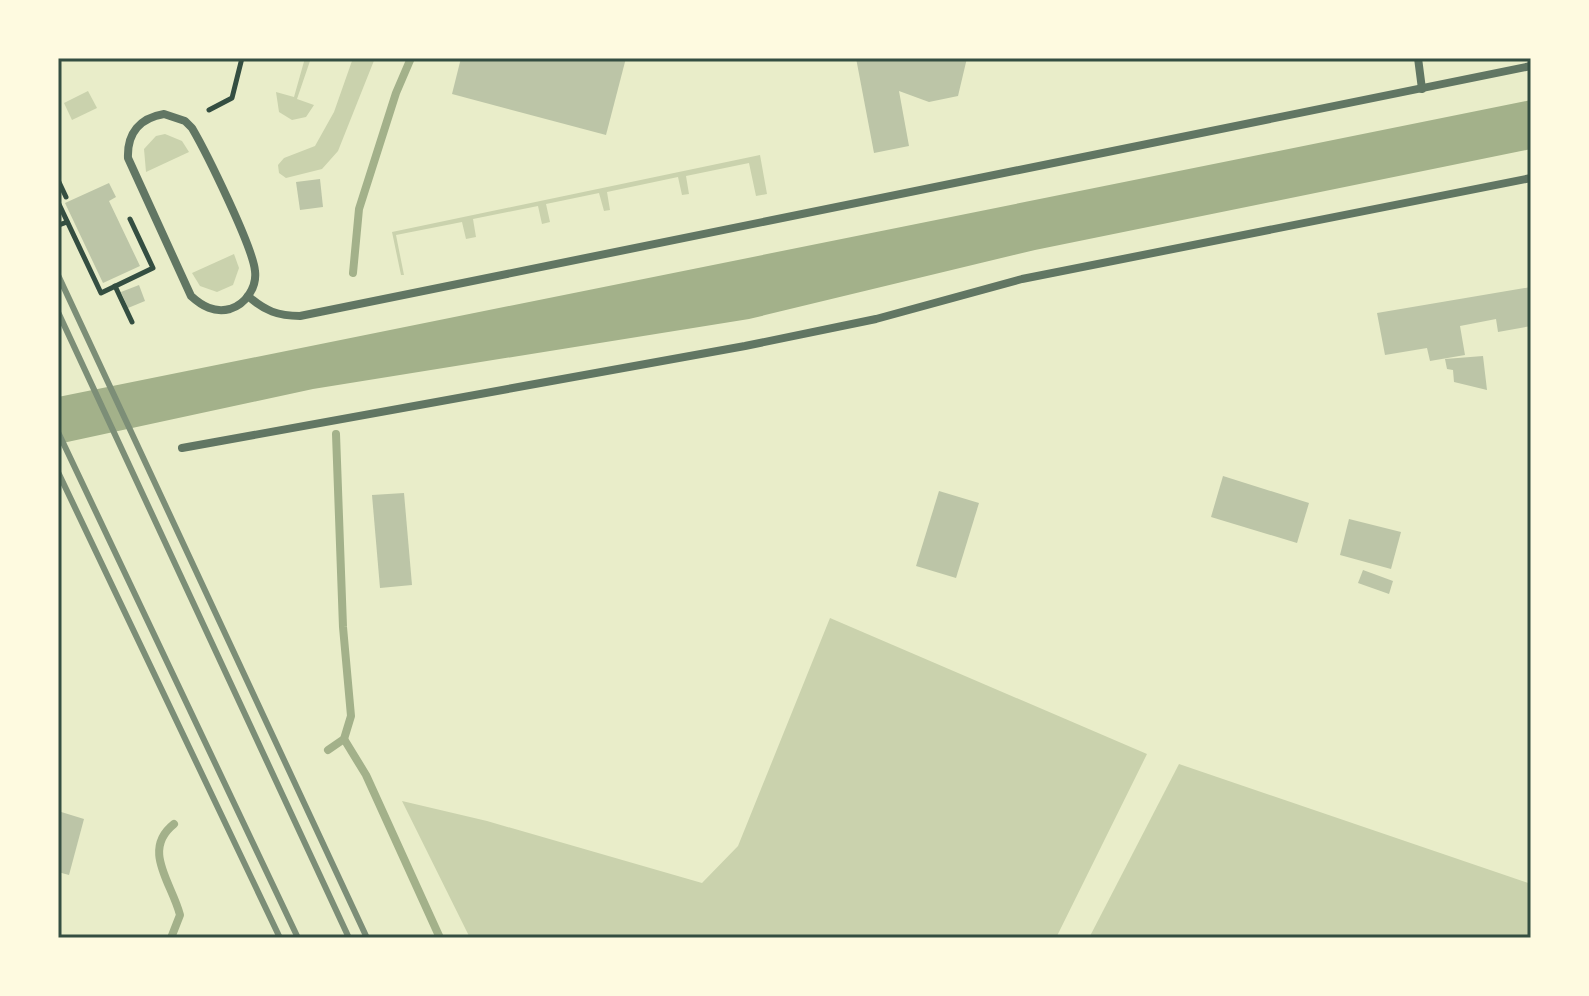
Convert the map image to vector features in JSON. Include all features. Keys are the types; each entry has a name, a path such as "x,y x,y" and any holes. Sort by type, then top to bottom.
{"street":[{"path":"1418,58 1422,89"},
{"path":"248,296 264,309 281,316 300,316 1531,66"},
{"path":"151,116 174,116 192,128 199,139 252,258 256,273 248,296 230,309 210,309 199,304 184,285 128,158 131,134 151,116"},
{"path":"182,448 745,346 876,319 1022,279 1531,178"}],"path":[{"path":"209,110 232,98 242,58"},
{"path":"58,180 66,197"},
{"path":"58,202 101,293 153,268 130,219"},
{"path":"58,223 67,222"},
{"path":"115,286 132,322"}],"shaded area":[{"path":"305,58 311,58 297,99 314,105 306,117 292,120 279,112 276,92 294,97"},
{"path":"353,58 375,58 338,151 322,169 286,178 279,173 278,165 284,158 315,146 334,112"},
{"path":"88,91 97,108 72,120 64,103"},
{"path":"1531,100 1531,149 1035,250 749,319 313,389 58,444 58,397"},
{"path":"165,134 182,141 189,152 146,172 144,149 156,136"},
{"path":"760,155 767,194 756,196 749,163 686,176 689,194 682,195 678,177 607,192 610,210 604,211 599,193 546,204 550,222 542,224 538,206 473,219 476,237 466,239 462,222 396,235 404,275 401,275 392,232"},
{"path":"234,254 239,268 233,285 217,292 200,286 192,273"},
{"path":"830,618 1147,754 1056,938 470,938 402,801 487,821 702,883 738,846"},
{"path":"1179,764 1531,884 1531,938 1089,938"}],"building":[{"path":"461,58 626,58 606,135 452,94"},
{"path":"856,58 967,58 958,96 929,102 899,91 909,146 874,153"},
{"path":"320,179 323,207 300,210 296,182"},
{"path":"109,183 116,197 109,201 140,266 103,283 65,203"},
{"path":"139,285 145,301 128,308 121,292"},
{"path":"1531,287 1531,326 1498,332 1496,319 1460,326 1465,355 1430,361 1427,348 1385,355 1377,313"},
{"path":"1483,356 1487,390 1454,382 1453,370 1447,369 1445,359"},
{"path":"1223,476 1309,503 1297,543 1211,517"},
{"path":"939,491 979,503 956,578 916,566"},
{"path":"404,493 412,585 380,588 372,495"},
{"path":"1349,519 1401,532 1391,569 1340,555"},
{"path":"1363,570 1393,581 1389,594 1358,583"},
{"path":"58,811 84,819 69,875 58,872"}],"waterway":[{"path":"353,273 359,209 396,93 411,58"},
{"path":"328,750 344,739 351,716 343,627 336,434"},
{"path":"344,739 366,775 440,938"},
{"path":"171,938 180,915 159,856 164,834 174,824"}],"railway":[{"path":"58,275 367,938"},
{"path":"58,312 349,938"},
{"path":"58,432 298,938"},
{"path":"58,472 280,938"}]}
